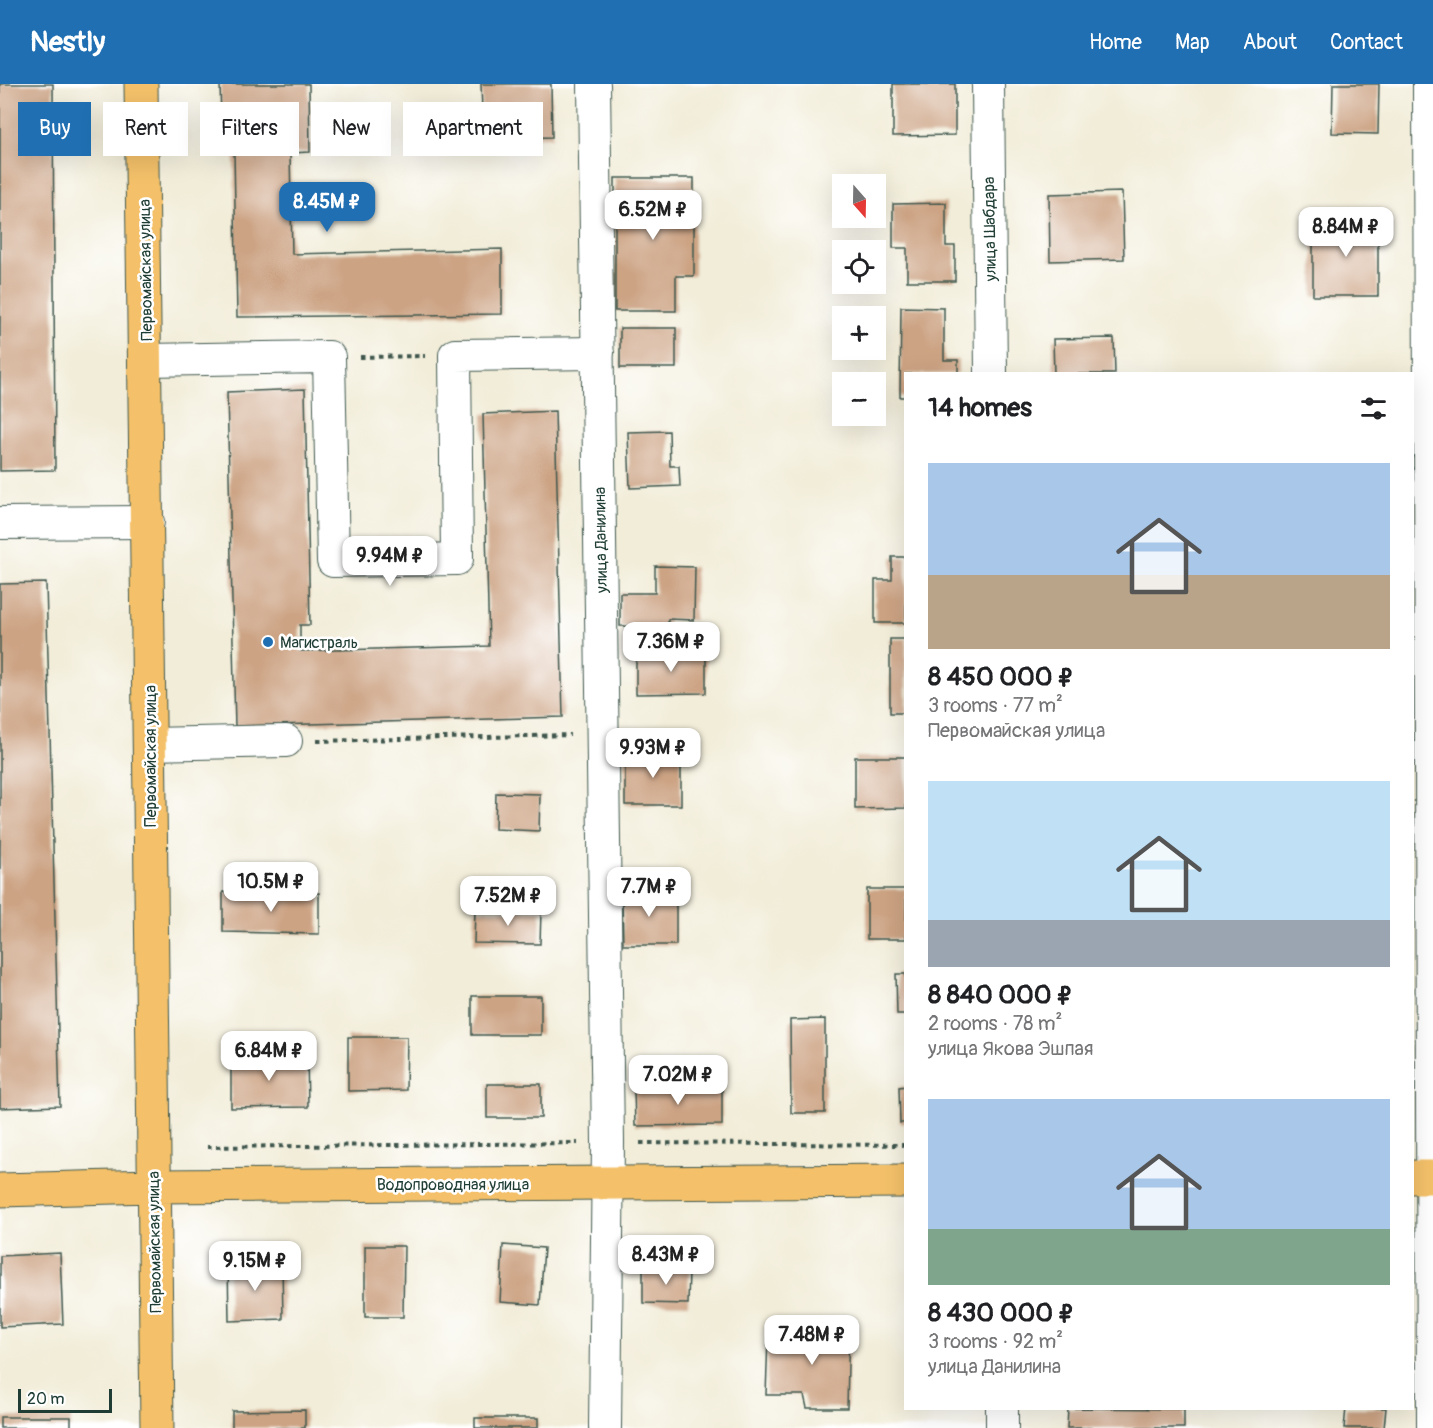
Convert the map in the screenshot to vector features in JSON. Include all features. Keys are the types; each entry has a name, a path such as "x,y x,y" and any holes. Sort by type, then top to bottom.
{"main road":[{"name":"Первомайская улица","path":"141,84 147,360 157,1428"},
{"name":"Водопроводная улица","path":"0,1190 153,1186 904,1181"}],"street":[{"name":"улица Данилина","path":"594,84 608,1142 605,1428"},
{"name":"улица Шабдара","path":"988,84 991,372"},
{"path":"1429,84 1426,1177 1433,1428"},
{"path":"147,360 330,357 333,561 457,560 455,355 598,353"},
{"path":"0,523 148,522"},
{"path":"150,744 286,741"},
{"path":"1002,1410 1002,1428"}],"path":[{"path":"330,357 455,355"},
{"path":"286,741 576,735"},
{"path":"207,1147 608,1142 904,1145"}],"building":[{"path":"0,84 53,84 53,102 18,102 18,156 53,156 55,470 0,471"},
{"path":"220,84 309,84 310,152 299,153 299,102 221,102"},
{"path":"481,84 551,84 552,137 543,137 543,102 482,102"},
{"path":"893,84 955,84 955,135 893,136"},
{"path":"1333,84 1379,84 1378,134 1332,133"},
{"path":"234,156 290,156 292,254 502,249 502,314 237,317"},
{"path":"615,178 694,178 694,276 676,276 676,311 615,311"},
{"path":"1122,192 1124,259 1050,261 1049,194"},
{"path":"946,203 946,246 955,246 955,281 907,281 907,248 893,248 893,204"},
{"path":"1313,221 1378,221 1378,296 1313,296"},
{"path":"901,307 944,308 944,360 958,360 958,372 904,372 904,397 900,397"},
{"path":"620,328 676,328 676,368 620,368"},
{"path":"1114,338 1115,372 1054,372 1053,339"},
{"path":"305,389 310,625 300,625 300,651 489,646 483,414 555,411 563,717 235,726 227,392"},
{"path":"669,431 670,466 679,466 680,486 630,488 628,432"},
{"path":"892,557 904,557 904,623 875,623 875,580 892,580"},
{"path":"655,566 695,567 694,620 668,619 668,627 620,626 620,593 655,593"},
{"path":"46,583 60,1106 0,1108 0,584"},
{"path":"890,639 904,639 904,713 890,713"},
{"path":"636,653 706,653 706,693 636,694"},
{"path":"625,753 681,753 681,805 625,805"},
{"path":"855,757 904,757 904,808 855,809"},
{"path":"496,793 540,794 539,831 495,829"},
{"path":"867,889 904,889 904,939 867,939"},
{"path":"223,892 319,893 319,934 223,932"},
{"path":"622,892 676,892 676,945 623,945"},
{"path":"475,910 541,911 540,944 474,943"},
{"path":"896,974 904,974 904,1014 897,1014"},
{"path":"472,996 541,996 541,1035 472,1035"},
{"path":"825,1019 825,1113 791,1113 790,1020"},
{"path":"348,1037 407,1037 406,1090 348,1091"},
{"path":"307,1055 308,1107 231,1108 231,1056"},
{"path":"487,1084 541,1084 541,1118 487,1118"},
{"path":"904,1086 904,1123 900,1123 899,1087"},
{"path":"722,1087 722,1125 635,1126 634,1088"},
{"path":"503,1245 544,1248 540,1305 500,1302"},
{"path":"365,1246 404,1246 403,1317 365,1317"},
{"path":"60,1253 63,1324 0,1327 0,1256"},
{"path":"228,1264 282,1264 283,1319 229,1321"},
{"path":"643,1268 689,1270 688,1304 643,1303"},
{"path":"810,1321 849,1322 847,1408 807,1408 804,1395 766,1395 768,1337 809,1338"},
{"path":"305,1410 305,1428 232,1428 232,1411"},
{"path":"1068,1410 1184,1410 1184,1428 1067,1428"},
{"path":"1346,1410 1386,1410 1384,1428 1344,1428"},
{"path":"0,1417 71,1417 71,1428 0,1428"},
{"path":"475,1418 538,1418 538,1428 475,1428"}],"place":[{"name":"Магистраль","path":"268,642"}]}
